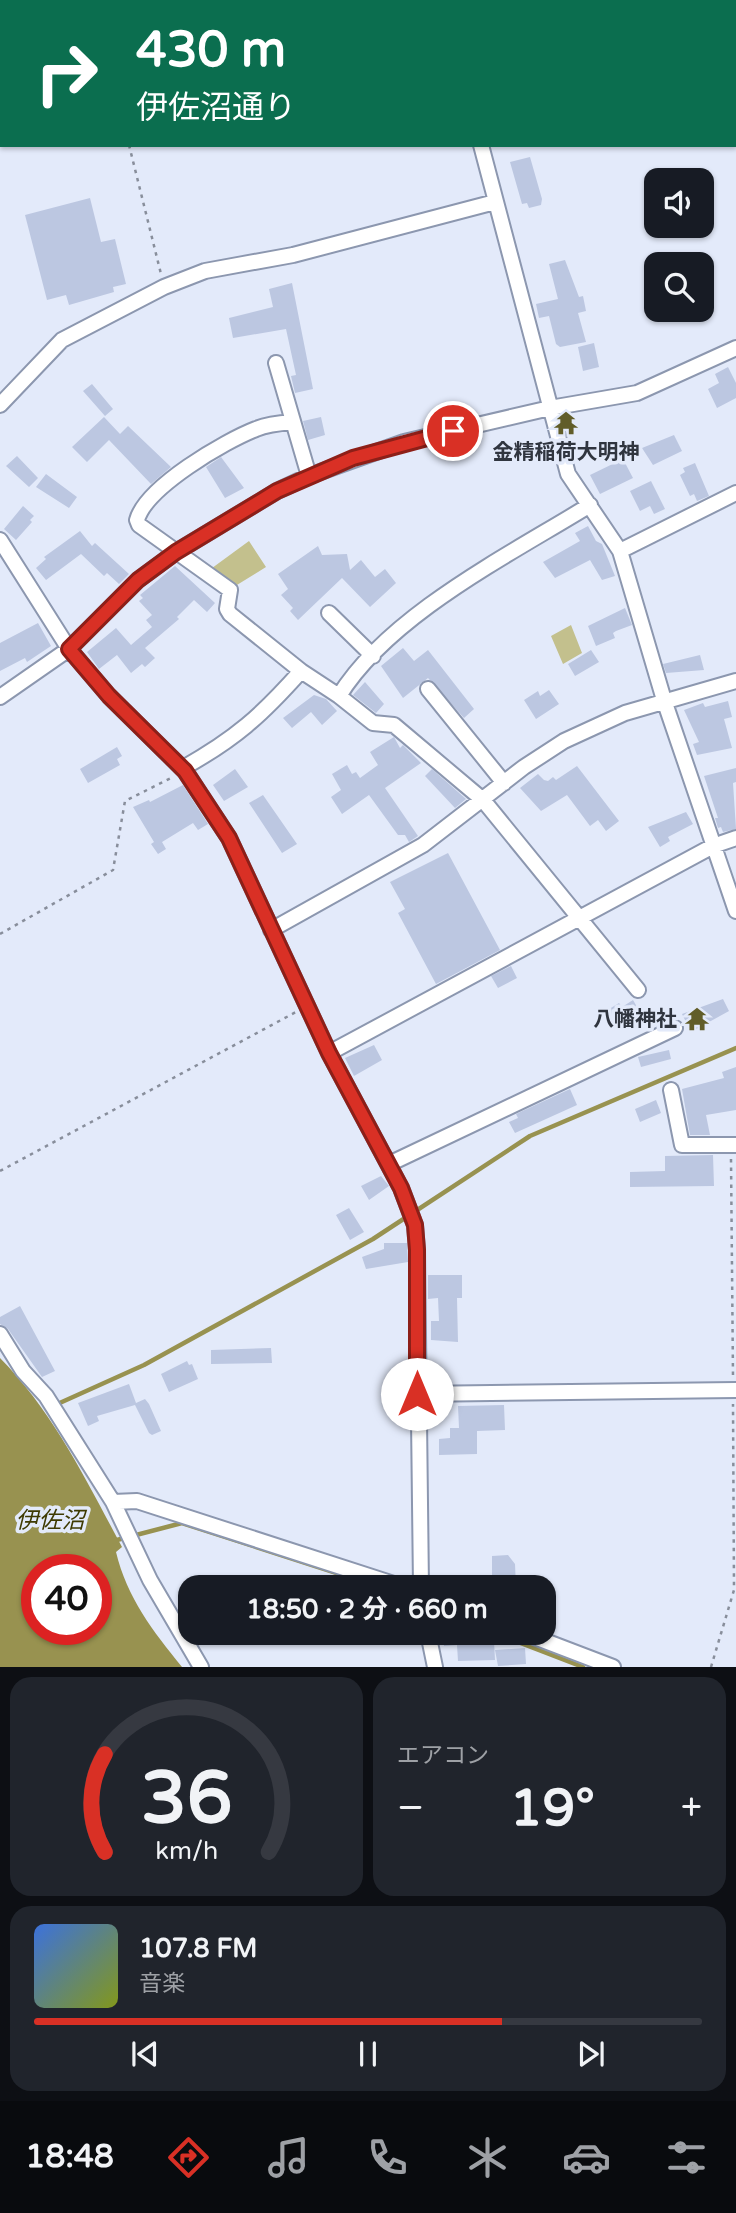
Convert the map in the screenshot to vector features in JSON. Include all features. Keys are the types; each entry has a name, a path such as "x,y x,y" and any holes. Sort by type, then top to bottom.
{"street":[{"path":"481,147 568,474 620,551 664,700 736,911"},
{"path":"0,405 61,340 164,287 205,271 293,255 495,202"},
{"path":"0,697 69,649 138,580 176,552 277,491 309,476 404,442 550,408 638,393 736,348"},
{"path":"276,363 309,476"},
{"path":"293,422 269,425 242,435 169,481 144,506 137,520 139,525 230,590 227,609 230,614 301,671 373,723 394,725 483,800 638,990"},
{"path":"620,551 736,493"},
{"path":"339,696 391,634 423,609 590,505"},
{"path":"0,540 69,649 109,696 184,769 229,838 329,1053 409,1205 415,1225 421,1575"},
{"path":"330,613 373,656"},
{"path":"184,769 228,743 267,709 301,671"},
{"path":"271,930 400,860 450,827 504,783 584,731 664,700 736,681"},
{"path":"428,689 504,783"},
{"path":"329,1053 713,846 736,838"},
{"path":"388,1164 676,1028"},
{"path":"671,1090 682,1145 733,1145"},
{"path":"0,1334 23,1371 46,1396 113,1502 150,1580 201,1667"},
{"path":"417,1394 734,1390"},
{"path":"113,1502 136,1501 366,1575"},
{"path":"430,1645 435,1667"},
{"path":"551,1645 596,1665 613,1667"}],"path":[{"path":"129,147 164,287"},
{"path":"0,934 113,870 125,801 184,769"},
{"path":"0,1171 308,1005"},
{"path":"711,1667 734,1590 733,1145"}],"shaded area":[{"path":"249,541 266,567 232,588 208,571"},
{"path":"571,625 582,653 563,664 551,636"}],"water":[{"name":"伊佐沼","path":"0,1358 37,1401 68,1448 122,1547 116,1552 134,1599 151,1627 182,1667 0,1667"}],"building":[{"path":"530,157 542,199 541,205 529,208 527,203 522,204 510,162"},
{"path":"90,198 101,242 115,239 126,284 113,287 114,292 69,305 66,295 47,300 25,215"},
{"path":"565,260 579,297 583,296 586,311 578,313 586,342 560,347 556,344 549,316 539,318 536,304 558,299 549,264"},
{"path":"292,283 313,389 295,393 291,376 296,375 286,329 233,338 229,318 273,307 269,289"},
{"path":"594,343 599,367 583,371 578,347"},
{"path":"728,367 736,383 736,398 717,408 708,389 719,383 715,374"},
{"path":"92,384 113,409 105,416 83,391"},
{"path":"104,417 120,434 128,426 171,467 151,484 109,440 87,462 72,447"},
{"path":"321,417 325,435 308,440 303,421"},
{"path":"674,435 682,451 653,465 642,448"},
{"path":"17,456 38,478 29,487 6,466"},
{"path":"221,457 244,488 225,498 206,467"},
{"path":"623,459 633,478 600,494 590,475"},
{"path":"695,463 709,496 697,501 694,494 690,496 680,475 685,472 683,468"},
{"path":"46,474 77,497 69,508 36,487"},
{"path":"651,481 665,509 654,514 650,506 640,511 630,491"},
{"path":"23,506 34,516 16,540 4,529"},
{"path":"588,526 596,541 602,544 615,576 602,580 590,560 555,578 543,562 580,541 575,533"},
{"path":"80,531 92,546 95,543 129,574 119,584 107,573 104,576 81,554 46,580 36,568 46,559 44,557"},
{"path":"318,546 322,555 347,554 350,570 361,560 375,577 385,569 396,583 370,607 342,578 298,620 290,611 293,608 281,595 288,589 278,574"},
{"path":"175,566 215,603 207,612 194,600 177,617 179,619 145,648 155,658 145,667 142,664 131,673 117,655 99,669 87,652 116,628 131,645 152,627 146,620 152,615 139,601 143,598 140,595"},
{"path":"625,608 632,625 616,631 613,633 615,638 596,646 588,626"},
{"path":"38,623 51,646 27,662 25,658 0,671 0,643"},
{"path":"403,648 414,661 428,650 474,709 464,718 428,678 403,698 381,666"},
{"path":"591,650 599,662 575,676 568,664"},
{"path":"700,655 704,670 666,673 663,664"},
{"path":"365,682 384,704 376,713 353,695"},
{"path":"549,690 559,704 536,719 524,700 538,691 540,696"},
{"path":"314,695 326,699 337,711 322,725 311,712 292,728 283,718"},
{"path":"728,701 732,717 724,719 732,748 697,755 693,744 699,742 684,710 703,703 705,707"},
{"path":"394,737 400,748 403,745 421,763 385,788 418,836 409,842 405,835 398,835 369,795 342,814 331,797 341,790 332,774 347,765 352,774 356,772 360,778 378,765 370,752"},
{"path":"117,747 122,756 117,759 120,765 88,783 80,769"},
{"path":"577,766 619,821 606,831 598,820 590,826 567,795 541,811 520,788 538,774 544,780 548,781 553,777 556,780"},
{"path":"736,768 736,782 733,783 736,829 723,832 721,827 718,828 715,818 718,818 704,776"},
{"path":"235,769 248,787 224,801 213,785"},
{"path":"432,769 466,799 455,808 425,776"},
{"path":"183,785 208,824 198,830 193,823 162,842 166,849 158,854 151,844 154,842 133,807 149,800 150,802"},
{"path":"263,795 297,844 282,853 249,803"},
{"path":"686,812 693,824 668,837 670,841 660,847 648,827"},
{"path":"448,853 500,950 436,984 398,913 405,909 390,882"},
{"path":"511,966 517,978 498,988 491,976"},
{"path":"723,999 729,1011 691,1032 682,1014"},
{"path":"633,1000 640,1012 615,1027 606,1011 619,1003 622,1007"},
{"path":"374,1045 382,1060 354,1076 345,1058"},
{"path":"669,1050 671,1059 641,1067 638,1057"},
{"path":"736,1067 736,1110 706,1115 710,1135 690,1135 682,1089 724,1078 722,1072"},
{"path":"570,1089 577,1105 515,1133 509,1122 518,1118 516,1114"},
{"path":"656,1100 661,1113 640,1122 635,1109"},
{"path":"713,1155 714,1186 630,1187 630,1172 665,1171 665,1156"},
{"path":"381,1176 389,1186 369,1200 361,1186"},
{"path":"349,1208 364,1232 350,1240 336,1215"},
{"path":"384,1243 407,1243 408,1262 366,1269 362,1257 384,1249"},
{"path":"428,1275 462,1275 462,1298 457,1298 458,1342 431,1340 431,1321 439,1321 438,1298 428,1299"},
{"path":"20,1306 55,1371 42,1377 8,1329 0,1324 0,1317"},
{"path":"271,1348 272,1363 211,1364 211,1350"},
{"path":"187,1361 189,1365 192,1364 198,1379 169,1392 161,1374"},
{"path":"129,1384 136,1403 145,1399 149,1404 161,1431 152,1435 149,1433 135,1405 97,1416 99,1421 88,1426 78,1403"},
{"path":"504,1405 505,1430 477,1431 477,1454 439,1455 439,1439 450,1438 450,1428 459,1428 458,1406"},
{"path":"508,1555 515,1564 515,1575 492,1575 492,1556"},
{"path":"457,1645 494,1645 495,1660 458,1661"},
{"path":"525,1648 526,1664 498,1666 495,1650"}],"waterway":[{"path":"53,1406 144,1365 373,1239 530,1136 736,1048"},
{"path":"113,1541 182,1523 343,1575"},
{"path":"526,1645 583,1667"}],"place":[{"name":"金精稲荷大明神","path":"566,423"},
{"name":"八幡神社","path":"697,1019"}],"route":[{"path":"417,1394 417,1250 415,1225 409,1205 329,1053 229,838 185,771 109,696 69,649 138,580 176,552 277,491 353,458 404,442 453,431"}]}
